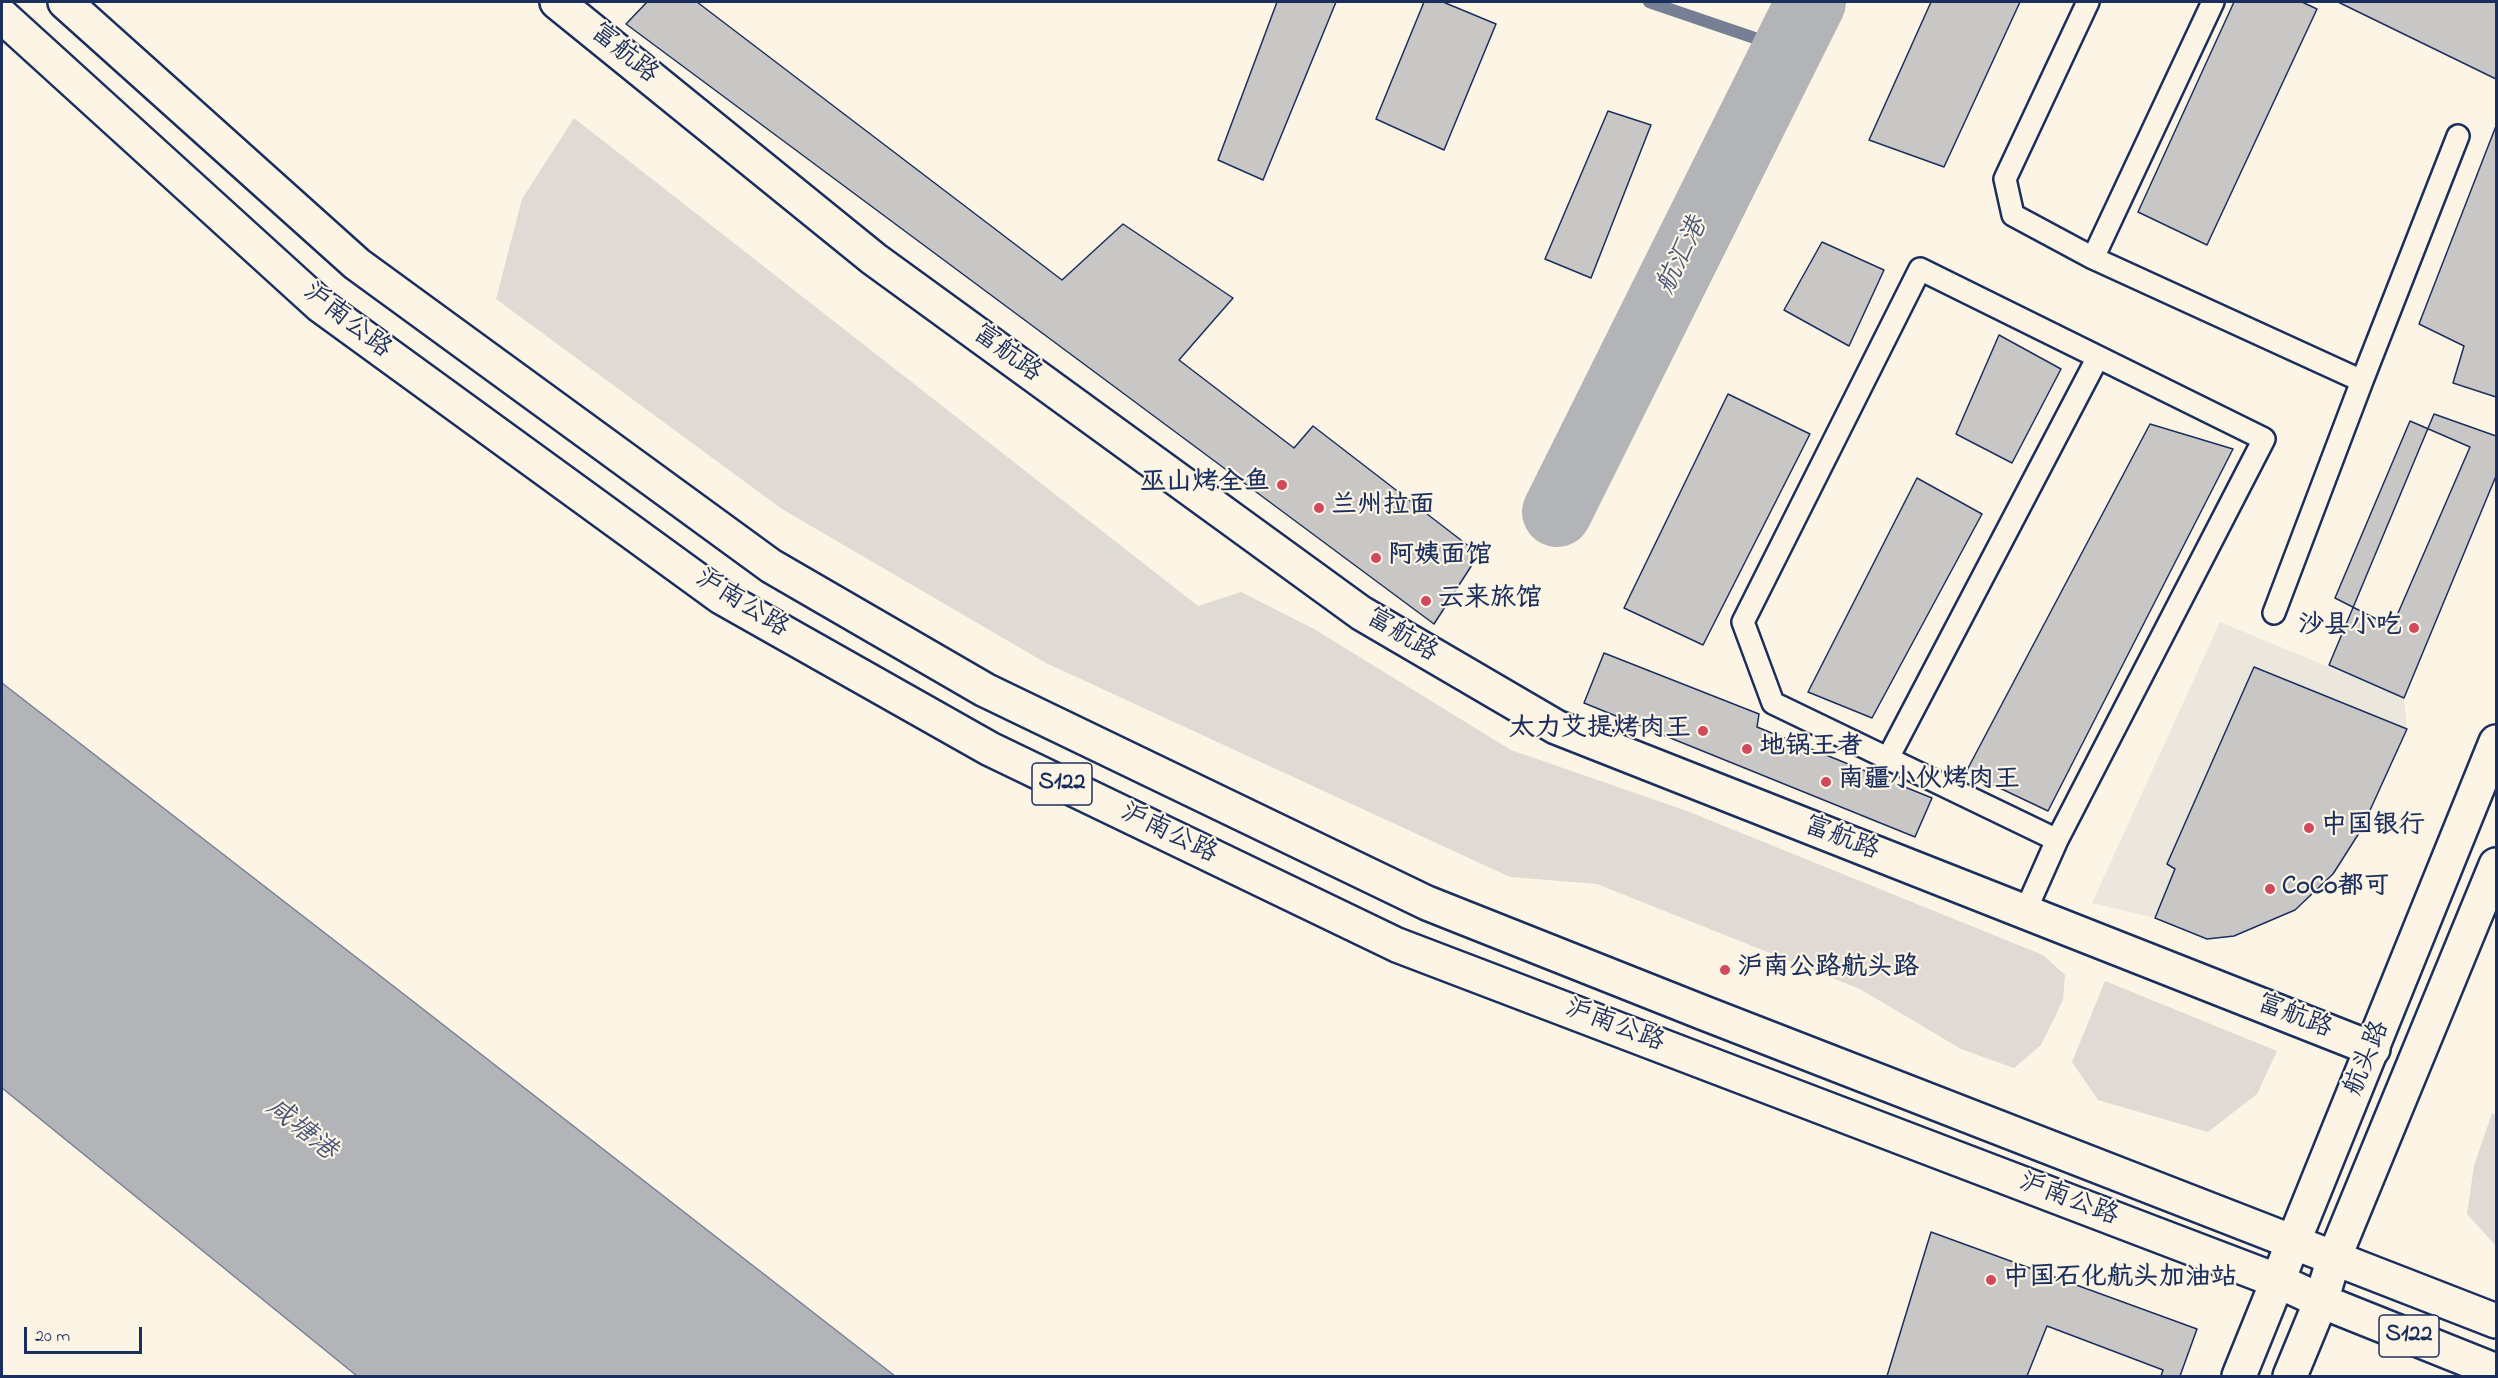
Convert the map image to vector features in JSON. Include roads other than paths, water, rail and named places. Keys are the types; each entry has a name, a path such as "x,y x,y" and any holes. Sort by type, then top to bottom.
{"main road":[{"name":"沪南公路","path":"65,2 357,264 771,566 985,690 1427,903 2496,1321"},
{"name":"富航路","path":"557,2 874,259 1360,613 1556,728 2373,1049"},
{"name":"沪南公路","path":"2,16 321,306 721,597 990,749 1398,945 2278,1281 2321,1301 2496,1371"},
{"name":"航头路","path":"2239,1377 2496,742"},
{"name":"航头路","path":"2290,1377 2321,1301 2334,1258 2496,865"}],"lane":[{"path":"2088,2 2005,179 2013,215 2093,258 2362,381"},
{"path":"2093,258 2213,2"},
{"path":"2274,613 2458,136"},
{"path":"2025,912 2057,840 2265,439 1920,269 1743,622 1773,703 2057,840"},
{"path":"1888,758 2098,357"}],"water":[{"name":"咸塘港","path":"2,683 895,1376 357,1376 2,1088"}],"waterway":[{"path":"1649,2 1787,49"},
{"name":"航汇港","path":"1557,512 1811,2"}],"place":[{"name":"巫山烤全鱼","path":"1282,485"},
{"name":"兰州拉面","path":"1319,508"},
{"name":"阿姨面馆","path":"1376,558"},
{"name":"云来旅馆","path":"1426,601"},
{"name":"沙县小吃","path":"2414,628"},
{"name":"太力艾提烤肉王","path":"1703,731"},
{"name":"地锅王者","path":"1747,749"},
{"name":"南疆小伙烤肉王","path":"1826,782"},
{"name":"中国银行","path":"2309,828"},
{"name":"CoCo都可","path":"2270,889"},
{"name":"沪南公路航头路","path":"1725,970"},
{"name":"中国石化航头加油站","path":"1991,1280"}]}
